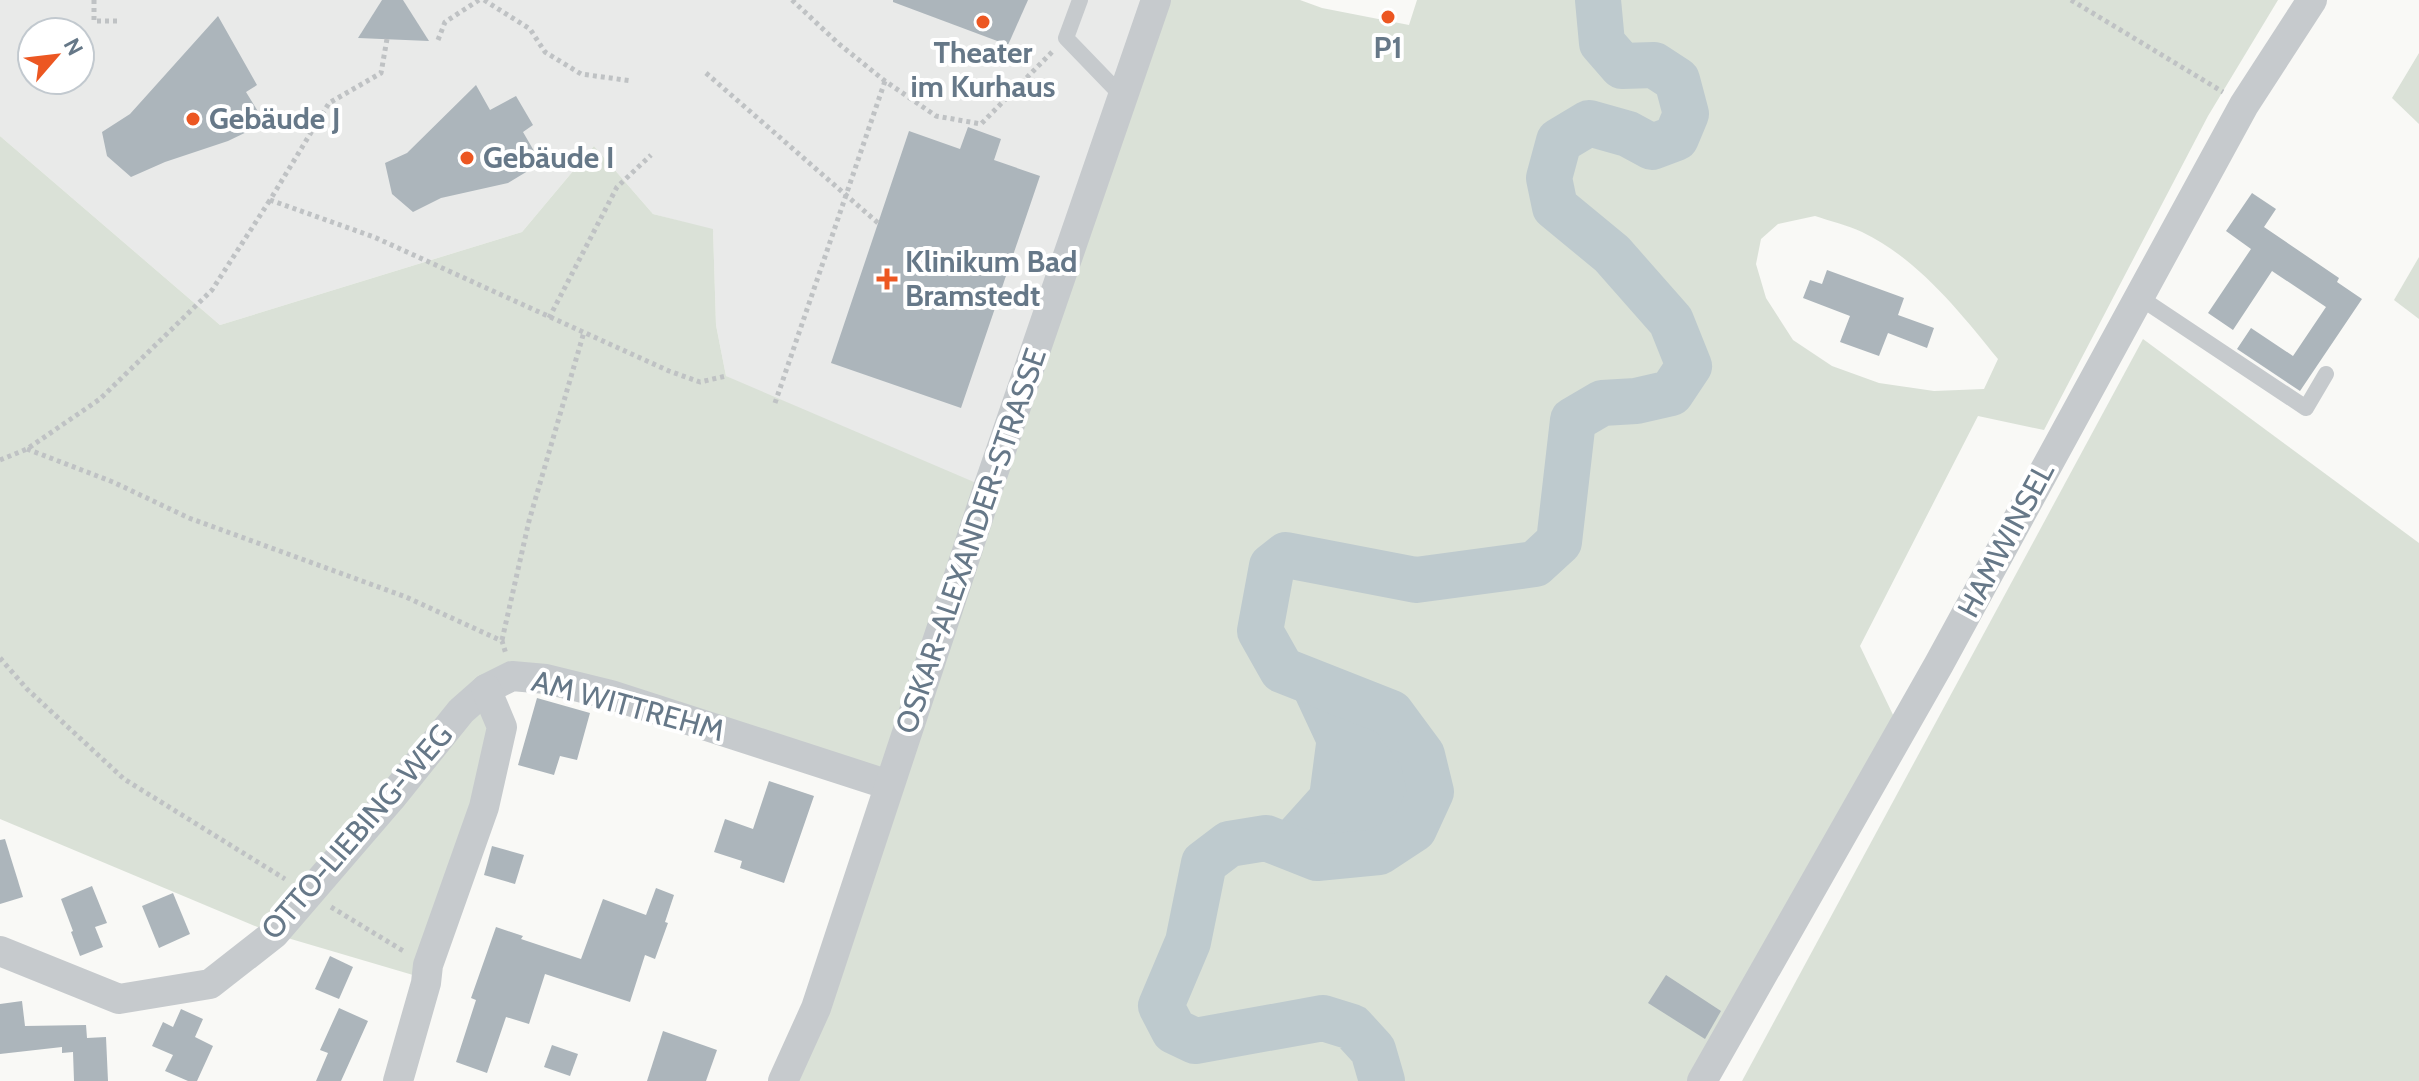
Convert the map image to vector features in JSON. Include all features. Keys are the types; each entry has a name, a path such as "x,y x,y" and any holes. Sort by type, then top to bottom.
{"street":[{"name":"OSKAR-ALEXANDER-STRASSE","path":"783,1081 816,1008 1156,0"},
{"name":"HAMWINSEL","path":"1702,1081 1939,664 2244,105 2312,0"},
{"name":"AM WITTREHM","path":"398,1081 426,983 428,965 484,807 502,727 499,683 546,679 611,695 889,785"},
{"name":"OTTO-LIEBING-WEG","path":"0,951 119,999 210,984 274,934 461,711 499,683"}],"lane":[{"path":"1080,0 1066,38 1122,96"},
{"path":"2139,297 2306,408 2326,374"}],"path":[{"path":"94,0 94,21 117,21"},
{"path":"438,40 445,22 482,0 530,29 545,52 581,74 632,81"},
{"path":"792,0 839,44 936,116 981,124"},
{"path":"2071,0 2244,105"},
{"path":"978,131 981,124 1066,38"},
{"path":"0,460 27,449 100,399 212,290 329,103 381,73 387,39"},
{"path":"706,73 878,223"},
{"path":"775,403 885,81"},
{"path":"549,318 617,187 651,155"},
{"path":"270,200 374,237 669,371 700,382 726,376"},
{"path":"499,683 502,641 529,521 584,332"},
{"path":"27,449 113,482 189,518 406,597 502,641"},
{"path":"0,658 27,689 124,779 428,965"}],"shaded area":[{"name":"Klinikum Bad Bramstedt","path":"0,0 1156,0 988,488 784,408 726,376 716,325 713,230 653,214 594,146 522,232 220,325 0,136"},
{"path":"1156,0 1300,0 1322,8 1409,25 1417,0 2278,0 2208,116 2044,430 1978,416 1860,646 1895,719 1695,1081 783,1081 887,769 510,664 497,727 413,975 274,934 0,819 0,136 220,325 522,232 594,146 653,214 713,229 716,325 726,376 988,488","holes":["1815,216 1882,243 1936,288 1998,359 1984,389 1934,391 1879,383 1832,366 1793,340 1766,298 1756,264 1761,239 1778,224"]},
{"path":"2419,53 2419,124 2392,98"},
{"path":"2419,257 2419,319 2394,300"},
{"path":"2143,339 2419,543 2419,1081 1742,1081"},
{"path":"1282,670 1391,713 1422,755 1431,792 1414,829 1379,852 1317,858 1266,838 1310,789 1316,743"}],"building":[{"path":"382,0 403,0 429,41 358,38"},
{"name":"Theater im Kurhaus","path":"893,0 1028,0 1008,45"},
{"name":"Gebäude J","path":"218,16 257,85 246,92 265,123 228,141 131,177 107,156 102,132 130,114"},
{"name":"Gebäude I","path":"476,85 490,110 516,96 533,125 523,132 541,163 508,183 441,198 413,212 392,194 385,163 407,153"},
{"path":"968,127 1001,139 994,160 1040,176 961,408 831,363 909,131 960,149"},
{"path":"2252,193 2276,209 2264,227 2339,278 2337,282 2362,299 2300,391 2237,349 2251,328 2293,356 2326,307 2272,271 2233,330 2208,313 2251,249 2226,231"},
{"path":"1827,270 1904,298 1898,315 1934,328 1927,348 1888,333 1879,356 1840,342 1850,316 1803,298 1810,280 1822,284"},
{"path":"537,698 590,713 577,760 560,756 554,775 518,765"},
{"path":"769,781 814,796 784,883 740,868 742,861 714,852 725,819 753,829"},
{"path":"5,839 23,897 0,904 0,840"},
{"path":"492,846 524,855 515,884 484,875"},
{"path":"92,886 107,923 95,927 103,947 80,956 61,899"},
{"path":"656,888 674,895 665,922 668,923 655,959 645,955 630,1002 545,974 529,1024 506,1017 487,1073 456,1062 476,1000 471,998 496,927 523,936 521,939 581,959 603,899 646,915"},
{"path":"173,893 190,934 159,948 142,906"},
{"path":"330,956 353,967 339,999 315,989"},
{"path":"1666,975 1721,1011 1705,1039 1648,1003"},
{"path":"22,1001 25,1026 86,1025 87,1038 106,1037 108,1081 74,1081 73,1052 62,1053 62,1047 0,1054 0,1004"},
{"path":"339,1008 368,1021 341,1081 316,1081 328,1053 320,1050"},
{"path":"181,1009 203,1019 195,1037 213,1046 197,1081 188,1081 165,1071 173,1055 152,1046 163,1022 173,1027"},
{"path":"663,1031 717,1050 706,1081 647,1081"},
{"path":"552,1045 578,1054 570,1076 544,1067"}],"waterway":[{"path":"1382,1081 1373,1050 1352,1027 1323,1018 1195,1041 1174,1031 1161,1006 1188,942 1204,863 1229,844 1266,838 1317,858 1379,852 1414,829 1431,792 1422,755 1391,713 1282,670 1260,631 1272,566 1286,555 1416,580 1535,564 1559,542 1573,420 1602,403 1636,401 1671,393 1689,366 1671,321 1612,254 1555,207 1549,178 1559,141 1589,123 1628,134 1652,147 1676,138 1686,114 1677,80 1654,65 1622,66 1602,43 1598,0"}],"place":[{"name":"P1","path":"1388,17"},
{"name":"Theater im Kurhaus","path":"983,22"},
{"name":"Gebäude J","path":"193,119"},
{"name":"Gebäude I","path":"467,158"},
{"name":"Klinikum Bad Bramstedt","path":"887,279"}]}
